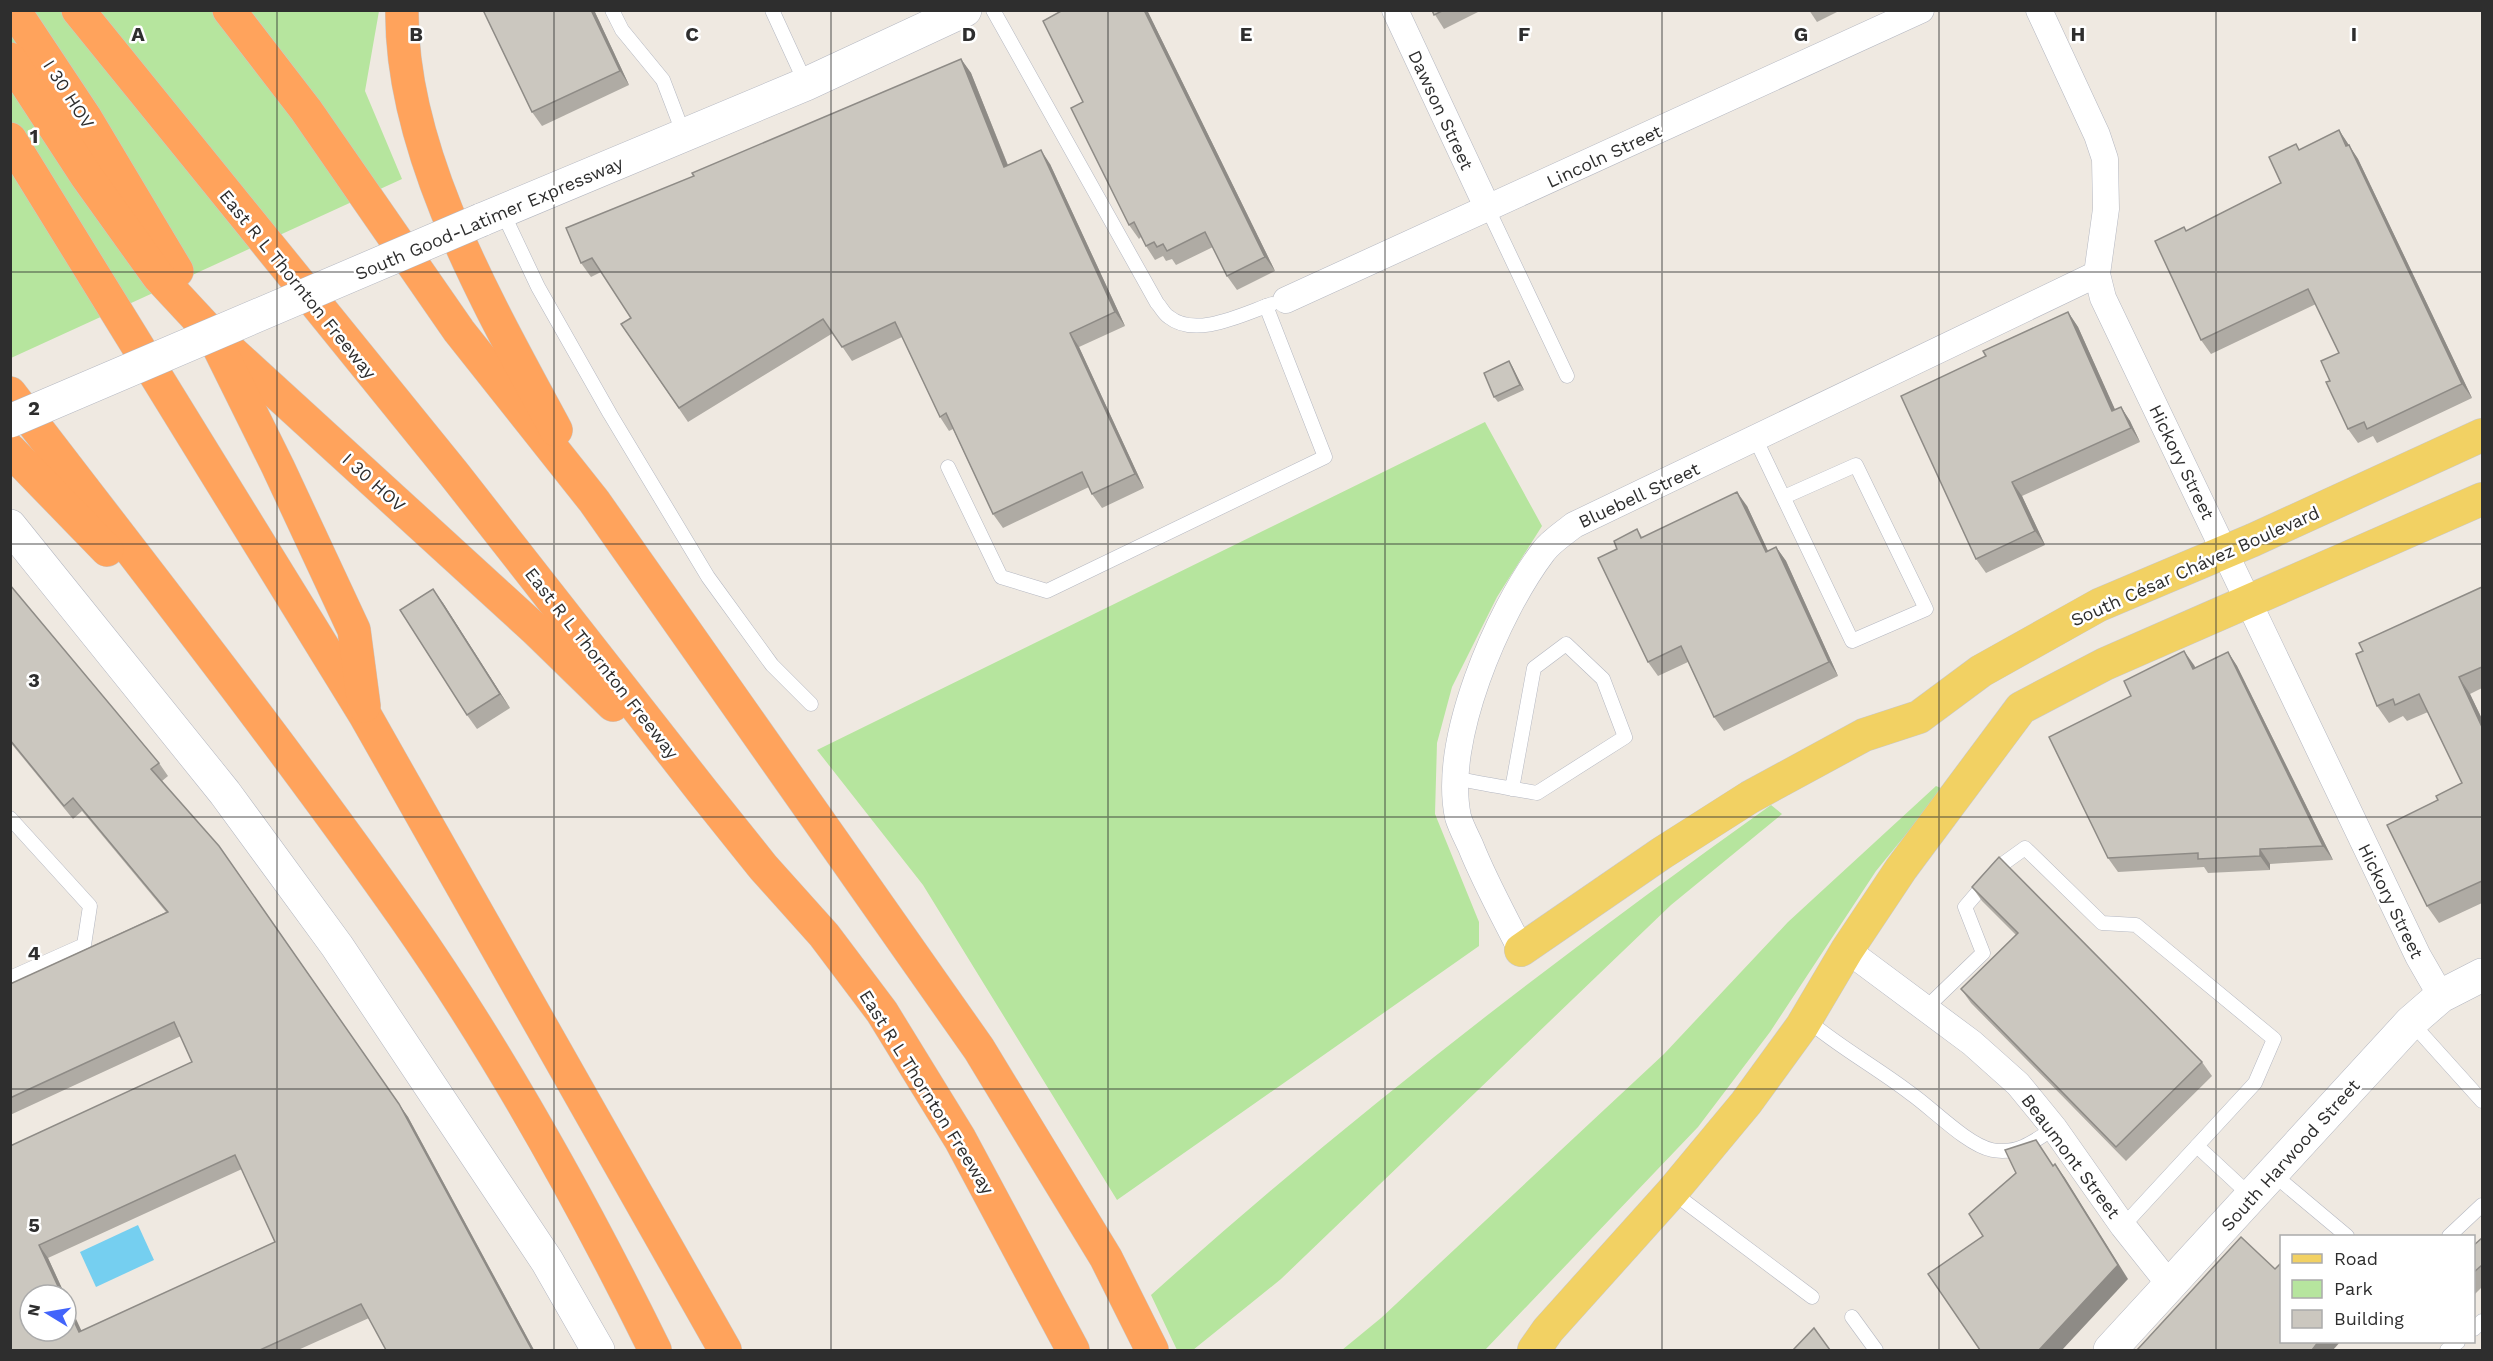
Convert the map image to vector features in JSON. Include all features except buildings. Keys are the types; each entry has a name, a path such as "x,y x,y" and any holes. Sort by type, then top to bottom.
{"highway":[{"name":"I 30 HOV","path":"14,10 146,216 212,334 278,467 354,630 365,715"},
{"name":"East R L Thornton Freeway","path":"78,10 454,474 763,867 824,935 882,1012 960,1139 1072,1350"},
{"path":"229,10 306,110 459,331 594,501 979,1049 1106,1258 1152,1350"},
{"path":"402,10 411,97 434,178 491,308 594,501"},
{"name":"I 30 HOV","path":"10,59 87,177 158,276 212,334 536,630 703,792"},
{"path":"10,139 365,715 725,1350"},
{"path":"10,393 213,658 406,919 494,1056 605,1250 655,1350"},
{"path":"10,450 213,658"}],"main road":[{"name":"South Good-Latimer Expressway","path":"10,421 806,84 965,10"},
{"name":"South César Chávez Boulevard","path":"1521,950 1662,853 1750,797 1864,735 1918,717 1981,671 2099,605 2224,552 2482,435"},
{"path":"1534,1350 1548,1330 1672,1192 1746,1103 1806,1019 1847,950 1900,869 2021,708 2105,664 2249,603 2482,499"},
{"path":"10,526 225,793 337,946 547,1261 598,1350"},
{"name":"South Harwood Street","path":"2110,1350 2263,1186 2411,1022 2441,996 2482,975"}],"street":[{"name":"Dawson Street","path":"1395,10 1488,209"},
{"name":"Lincoln Street","path":"1276,303 1488,209 1921,10"},
{"name":"Hickory Street","path":"2039,10 2097,135 2105,159 2106,209 2097,274 2103,298 2424,969 2441,996"},
{"name":"Bluebell Street","path":"1521,950 1477,862 1459,818 1455,778 1460,734 1478,680 1506,613 1543,551 1574,525 1756,440 2097,274"},
{"name":"Beaumont Street","path":"1847,950 1927,1007 2018,1084 2054,1128 2123,1226 2170,1285"}],"lane":[{"path":"612,10 622,30 663,80 684,135"},
{"path":"772,10 806,84"},
{"path":"948,467 1001,576 1047,591 1325,457 1276,303 1201,325 1184,324 1169,318 1157,303 993,10"},
{"path":"1488,209 1567,376"},
{"path":"492,216 538,287 610,414 708,577 772,665 811,704"},
{"path":"1756,440 1852,641 1926,609 1856,465 1784,497"},
{"path":"1455,778 1512,789 1537,793 1625,737 1603,679 1566,644 1534,668 1512,789"},
{"path":"10,818 90,906 84,945 10,978"},
{"path":"1927,1007 1983,952 1965,907 2000,867 2025,848 2102,923 2136,924 2274,1039 2255,1083 2123,1226"},
{"path":"1806,1019 1833,1042 1909,1092 1975,1143 1990,1150 2007,1151 2031,1145 2054,1128"},
{"path":"2411,1022 2482,1101"},
{"path":"2197,1146 2345,1235"},
{"path":"1672,1192 1812,1297"},
{"path":"2450,1235 2482,1205"},
{"path":"1852,1317 1876,1350"}],"green space":[{"path":"10,11 379,11 365,91 402,179 11,358"},
{"path":"1485,422 1542,526 1497,597 1452,687 1437,743 1435,814 1479,922 1479,946 1117,1200 923,885 817,750"},
{"path":"1936,786 1943,789 1876,871 1770,1032 1698,1127 1485,1350 1342,1350 1381,1318 1664,1054 1788,922"},
{"path":"1771,805 1782,814 1671,905 1281,1279 1193,1350 1177,1350 1151,1295 1300,1166 1454,1041 1611,921"}],"water":[{"path":"138,1225 154,1260 96,1287 80,1252"}]}
